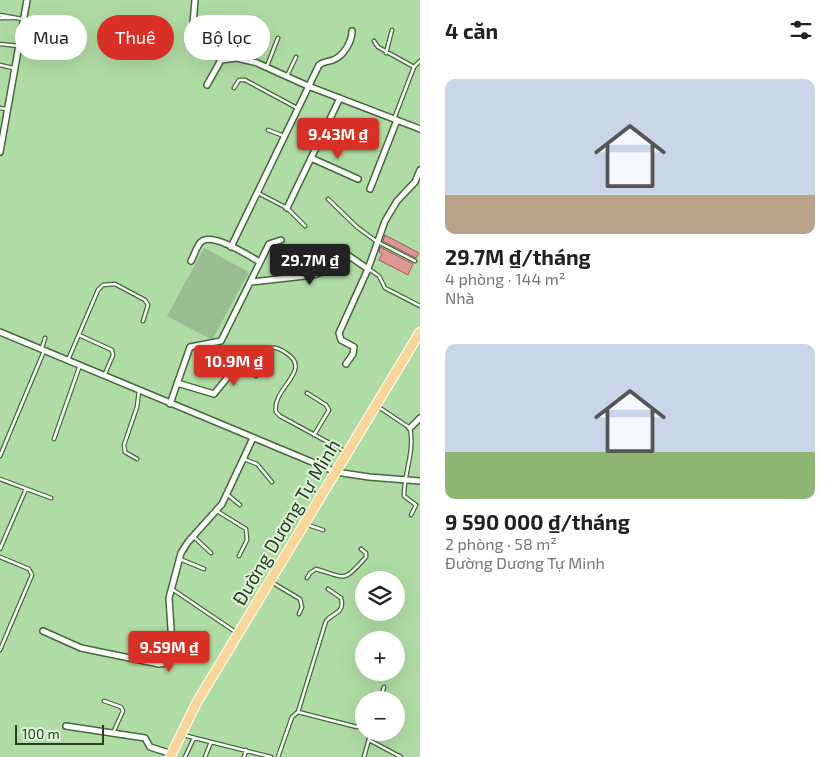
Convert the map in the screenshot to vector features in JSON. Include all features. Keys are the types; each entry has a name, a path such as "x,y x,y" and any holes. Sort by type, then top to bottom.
{"highway":[{"name":"Đường Dương Tự Minh","path":"171,755 197,702 420,332"}],"street":[{"path":"25,15 27,0"},
{"path":"194,15 195,0"},
{"path":"231,247 319,65 322,62 338,58 342,54 352,38 352,31"},
{"path":"0,152 16,60"},
{"path":"207,86 221,60"},
{"path":"243,60 266,67 308,86 420,129"},
{"path":"287,208 340,98"},
{"path":"370,189 395,120"},
{"path":"311,158 358,179"},
{"path":"346,364 353,354 354,347 341,340 339,333 368,268 376,241 397,201 411,187 420,170"},
{"path":"191,261 200,243 208,239 231,247 260,262"},
{"path":"170,404 190,347 221,341 269,244 281,240"},
{"path":"251,282 314,275 334,268 349,256 368,268"},
{"path":"0,334 68,360 336,472 420,481"},
{"path":"176,383 214,394 240,362"},
{"path":"410,428 420,418"},
{"path":"43,631 81,648 162,664 169,660 172,640 168,608 180,559 193,536 217,510 227,495 253,438"},
{"path":"66,726 145,738 150,747 171,755"}],"lane":[{"path":"0,17 15,18"},
{"path":"386,53 392,30"},
{"path":"266,67 278,38"},
{"path":"374,41 386,53 414,67"},
{"path":"0,44 15,46"},
{"path":"287,76 296,57"},
{"path":"395,120 414,67 420,61"},
{"path":"0,65 15,68"},
{"path":"234,88 239,80 245,80 297,108"},
{"path":"0,108 8,109"},
{"path":"268,130 284,136"},
{"path":"257,193 287,208 305,226"},
{"path":"328,199 357,227 376,241 415,261"},
{"path":"368,268 379,276 385,288 420,306"},
{"path":"68,360 98,290 108,283 115,284 145,300 148,305 143,322"},
{"path":"79,335 112,350 113,355 104,376"},
{"path":"0,456 45,338"},
{"path":"256,376 268,349 272,347 280,349 294,358 297,362 296,369 277,400 276,412 348,453"},
{"path":"220,361 232,373"},
{"path":"54,439 80,365"},
{"path":"137,459 125,452 124,445 137,407 139,391"},
{"path":"308,393 326,404 329,410 314,435"},
{"path":"375,405 410,428 412,439 409,470 404,479 404,496 416,505 411,515"},
{"path":"244,459 257,464 272,482"},
{"path":"0,479 50,498"},
{"path":"0,549 26,489"},
{"path":"227,495 240,504"},
{"path":"217,510 246,530 247,540 239,556"},
{"path":"305,524 323,530"},
{"path":"193,536 211,553"},
{"path":"307,578 316,569 342,577 350,576 366,557 366,553 361,548"},
{"path":"0,557 29,568 32,575 0,650"},
{"path":"180,559 204,569"},
{"path":"270,581 300,599 302,608 299,614"},
{"path":"278,757 292,718 298,712 326,621 337,614 342,606 341,598 328,588"},
{"path":"172,590 238,634"},
{"path":"159,639 172,640"},
{"path":"383,691 384,687"},
{"path":"104,701 123,710 113,733"},
{"path":"298,712 355,726"},
{"path":"181,735 271,757"},
{"path":"185,757 194,738"},
{"path":"364,757 369,741"},
{"path":"371,741 401,757"},
{"path":"205,757 211,742"},
{"path":"244,757 246,750"}],"green space":[{"path":"204,248 249,272 212,340 167,316"}],"building":[{"path":"385,235 419,253 416,258 383,241"},
{"path":"380,247 413,264 408,275 379,260 382,254 379,252"}]}
